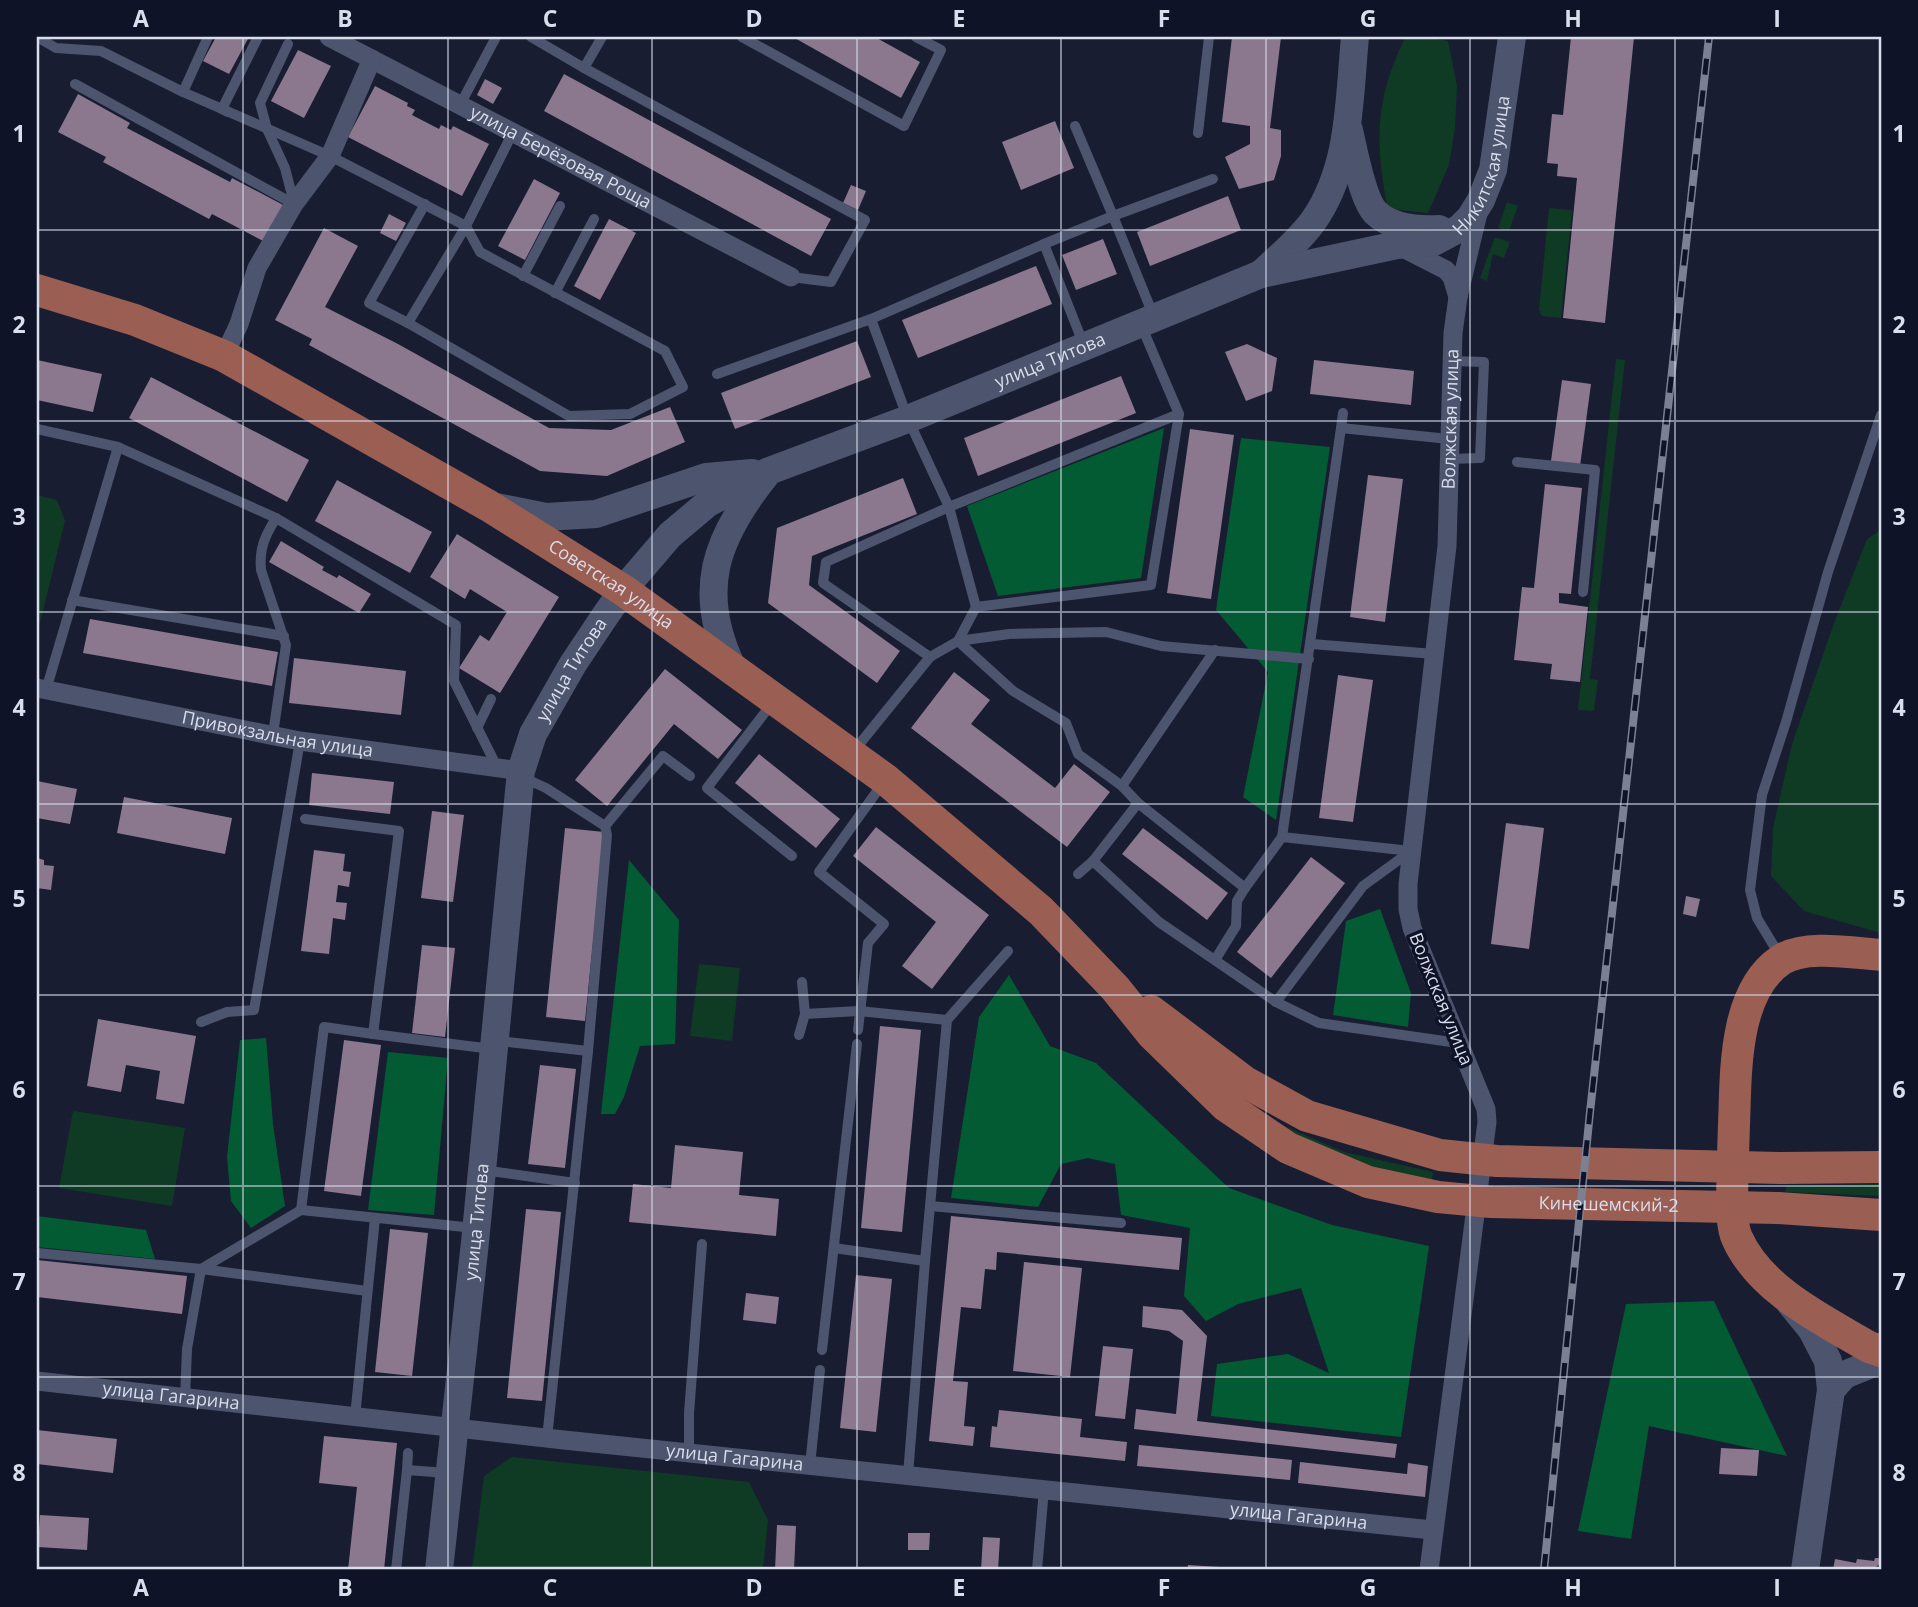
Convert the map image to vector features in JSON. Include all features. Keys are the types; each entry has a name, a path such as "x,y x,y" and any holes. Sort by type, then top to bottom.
{"main road":[{"path":"1498,37 1509,71"},
{"name":"Никитская улица","path":"1261,274 1397,245 1434,242 1461,228 1481,200 1493,170 1512,37"},
{"path":"1261,274 1314,219 1332,187 1348,127 1356,38"},
{"path":"1348,127 1356,160 1375,212 1392,224 1433,229 1461,228"},
{"name":"улица Титова","path":"439,1570 477,1228 494,1045 513,772 573,664 623,590 670,535 708,503 769,471 908,419 1261,274"},
{"name":"Советская улица","path":"37,290 135,320 224,356 489,506 623,590 885,779 1041,911 1115,988"},
{"path":"489,506 546,517 596,514 706,477 769,471"},
{"path":"732,667 718,633 712,598 715,564 734,521 769,471"},
{"path":"1805,1570 1831,1390 1828,1361 1812,1331 1786,1297 1745,1254 1735,1235 1732,1211 1737,1055 1745,1016 1760,982 1782,959 1815,950 1881,955"},
{"path":"1115,988 1166,1020 1245,1082 1307,1116 1440,1154 1497,1161 1780,1168 1881,1167"},
{"name":"Кинешемский-2","path":"1115,988 1152,1034 1226,1105 1288,1148 1368,1182 1438,1197 1491,1202 1778,1208 1881,1215"},
{"path":"1786,1297 1869,1348 1881,1351"},
{"path":"1831,1390 1844,1375 1881,1360"}],"street":[{"name":"улица Берёзовая Роща","path":"329,37 791,277"},
{"path":"224,356 239,324 257,268 294,204 330,156 372,59"},
{"name":"Волжская улица","path":"1429,1570 1432,1530 1487,1122 1486,1109 1412,928 1408,909 1411,851 1447,546 1452,361 1458,297 1481,200"},
{"path":"1375,212 1397,245 1446,270 1452,277 1458,297"},
{"name":"Привокзальная улица","path":"41,689 300,741 513,772"},
{"name":"улица Гагарина","path":"37,1381 355,1418 1432,1530"}],"lane":[{"path":"37,37 56,48 101,51 183,92 330,156 425,204 466,226 480,253 665,351 683,387 630,414 569,416 369,303 425,204"},
{"path":"183,92 208,37"},
{"path":"222,109 258,37"},
{"path":"460,105 496,37"},
{"path":"531,37 865,220 831,282 791,277"},
{"path":"584,68 602,37"},
{"path":"742,37 904,126 941,50 916,37"},
{"path":"1198,133 1209,37"},
{"path":"288,44 260,103 267,129 285,168 294,204"},
{"path":"75,84 294,204"},
{"path":"976,607 1152,585 1179,414 1113,216 1075,127"},
{"path":"408,324 466,226 513,132"},
{"path":"717,374 871,319 1044,244 1213,179"},
{"path":"523,276 561,206"},
{"path":"555,293 594,219"},
{"path":"1044,244 1084,347"},
{"path":"871,319 908,419 948,507 976,607 958,641"},
{"path":"1448,459 1480,458 1484,362 1452,361"},
{"path":"1215,960 1236,926 1237,901 1282,837 1343,413"},
{"path":"930,657 823,583 827,562 948,507 1179,414"},
{"path":"1782,959 1757,918 1750,890 1762,795 1786,722 1828,572 1881,415"},
{"path":"1341,428 1449,439"},
{"path":"37,429 118,447 276,518 457,625 454,681 477,729 513,772 545,788 605,826 607,835 588,1051 547,1438"},
{"path":"41,689 72,600 118,447"},
{"path":"1517,462 1595,470 1583,592"},
{"path":"273,734 286,645 261,569 260,558 263,540 276,518"},
{"path":"72,600 284,636"},
{"path":"850,754 930,657 958,641 1009,634 1106,632 1161,646 1309,659"},
{"path":"958,641 1013,691 1066,723 1078,754 1122,786 1138,803 1245,888"},
{"path":"1311,644 1434,654"},
{"path":"1122,786 1215,650"},
{"path":"477,729 491,699"},
{"path":"775,699 707,788 792,856"},
{"path":"201,1022 227,1012 254,1010 300,741"},
{"path":"605,826 663,756 690,776"},
{"path":"858,1030 868,943 884,924 819,872 885,779"},
{"path":"1078,874 1093,861 1138,803"},
{"path":"305,819 399,831 373,1034"},
{"path":"1282,837 1411,851"},
{"path":"1276,1002 1363,886 1411,851"},
{"path":"1093,861 1159,922 1276,1002 1319,1023 1458,1043"},
{"path":"908,1475 947,1020 1008,951"},
{"path":"799,1034 805,1014 802,982"},
{"path":"805,1014 859,1011 947,1020"},
{"path":"301,1210 324,1027 494,1045 588,1051"},
{"path":"822,1350 857,1044"},
{"path":"482,1170 575,1183"},
{"path":"930,1206 1121,1223"},
{"path":"185,1398 187,1349 201,1269 301,1210 477,1228"},
{"path":"355,1418 375,1218"},
{"path":"689,1452 689,1413 702,1244"},
{"path":"834,1248 925,1261"},
{"path":"37,1253 201,1269 368,1291"},
{"path":"810,1465 820,1370"},
{"path":"396,1570 408,1453"},
{"path":"407,1470 450,1473"},
{"path":"1037,1570 1044,1489"}],"green space":[{"path":"1425,37 1448,41 1457,86 1455,128 1449,165 1428,213 1387,206 1380,140 1383,101 1395,60 1405,38"},
{"path":"1507,202 1518,206 1509,231 1498,228"},
{"path":"1549,208 1572,210 1561,318 1542,316 1539,310"},
{"path":"1495,237 1510,242 1504,258 1493,254 1487,281 1480,278"},
{"path":"1616,359 1625,360 1590,679 1598,680 1594,711 1578,710"},
{"path":"1164,428 1141,578 998,596 967,506"},
{"path":"1241,438 1330,447 1276,820 1243,797 1268,672 1216,610"},
{"path":"37,495 57,500 65,521 40,623 37,625"},
{"path":"1881,530 1881,933 1804,911 1771,876 1773,828 1792,744 1834,623 1867,539"},
{"path":"629,860 679,920 675,1044 640,1046 624,1097 615,1114 601,1114"},
{"path":"1380,909 1411,993 1408,1027 1333,1015 1346,921"},
{"path":"699,964 740,968 732,1041 690,1036"},
{"path":"1009,975 1050,1046 1096,1063 1229,1188 1332,1225 1429,1246 1401,1437 1211,1416 1217,1364 1288,1354 1329,1373 1301,1288 1238,1304 1206,1321 1184,1296 1190,1228 1121,1215 1115,1164 1088,1158 1061,1164 1038,1207 951,1198 979,1017"},
{"path":"266,1038 273,1124 285,1206 251,1228 231,1201 227,1157 240,1040"},
{"path":"388,1052 448,1058 434,1215 368,1210"},
{"path":"73,1111 185,1128 172,1206 59,1188"},
{"path":"1273,1121 1344,1152 1433,1172 1432,1180 1397,1178 1266,1125"},
{"path":"1881,1184 1881,1196 1786,1192 1786,1186"},
{"path":"37,1216 146,1230 155,1259 37,1247"},
{"path":"1714,1301 1787,1456 1649,1426 1631,1539 1578,1531 1626,1304"},
{"path":"512,1457 749,1482 768,1520 763,1570 472,1570 484,1476"}],"building":[{"path":"216,37 249,37 229,74 203,61"},
{"path":"793,37 875,37 920,62 901,98"},
{"path":"1232,37 1281,37 1270,128 1281,130 1281,156 1274,180 1239,189 1225,157 1250,144 1250,126 1222,122"},
{"path":"1571,37 1634,37 1605,323 1563,318 1577,178 1557,176 1558,164 1547,163 1552,114 1563,115"},
{"path":"298,50 331,66 304,118 271,101"},
{"path":"564,74 831,219 811,256 544,111"},
{"path":"485,79 502,88 493,104 477,95"},
{"path":"375,86 408,103 407,106 415,110 412,115 439,129 441,125 451,130 453,126 489,144 462,196 348,137"},
{"path":"78,94 130,123 127,128 230,182 232,178 285,206 265,242 212,214 209,219 103,162 106,157 58,132"},
{"path":"1055,121 1074,168 1021,190 1002,142"},
{"path":"534,179 560,193 525,260 498,246"},
{"path":"851,185 866,191 858,210 843,203"},
{"path":"1228,196 1241,230 1150,266 1137,232"},
{"path":"389,214 406,223 396,241 380,233"},
{"path":"609,219 636,233 600,300 574,286"},
{"path":"324,228 358,246 325,307 398,344 549,428 611,430 670,407 685,442 607,476 540,471 309,345 312,339 275,320"},
{"path":"1103,239 1117,274 1076,290 1062,255"},
{"path":"1036,266 1052,304 918,358 902,320"},
{"path":"857,341 871,377 735,429 721,393"},
{"path":"1247,344 1277,358 1272,391 1246,401 1225,352"},
{"path":"37,360 102,374 93,412 37,400"},
{"path":"1314,360 1414,371 1411,405 1310,394"},
{"path":"1121,376 1136,413 978,476 964,438"},
{"path":"151,377 309,460 287,502 129,418"},
{"path":"1562,380 1591,384 1580,466 1551,461"},
{"path":"1190,429 1234,435 1211,599 1167,593"},
{"path":"1368,475 1403,479 1385,622 1350,617"},
{"path":"903,478 917,514 812,556 809,585 900,651 877,683 768,603 777,528"},
{"path":"337,480 432,532 410,573 315,521"},
{"path":"1545,484 1582,488 1571,594 1559,593 1559,603 1588,607 1580,682 1550,679 1552,664 1514,660 1522,587 1534,588"},
{"path":"457,534 559,597 500,693 459,668 480,635 489,641 507,612 470,589 465,599 430,577"},
{"path":"281,541 324,567 322,570 337,578 339,575 371,594 359,613 269,562"},
{"path":"90,619 278,652 272,686 83,653"},
{"path":"294,658 406,671 401,715 289,703"},
{"path":"665,669 742,730 718,759 674,724 607,806 575,780"},
{"path":"954,672 990,700 971,724 1055,788 1074,764 1110,792 1067,847 911,728"},
{"path":"1338,675 1373,680 1353,822 1319,818"},
{"path":"759,754 840,819 816,848 735,783"},
{"path":"312,773 394,782 390,814 309,805"},
{"path":"37,781 77,789 70,824 37,818"},
{"path":"124,797 232,818 225,854 117,833"},
{"path":"432,811 464,815 453,902 421,898"},
{"path":"1506,823 1544,828 1529,949 1491,944"},
{"path":"876,827 989,915 932,989 902,966 936,922 853,856"},
{"path":"565,828 604,832 585,1021 546,1017"},
{"path":"1143,828 1228,893 1207,920 1122,854"},
{"path":"314,850 345,854 343,871 351,872 349,887 338,885 336,902 347,903 345,920 333,918 329,954 301,951"},
{"path":"1311,857 1345,883 1271,978 1237,952"},
{"path":"37,858 44,860 44,865 54,866 51,890 37,888"},
{"path":"1686,896 1700,899 1696,917 1683,914"},
{"path":"422,945 455,948 445,1037 412,1033"},
{"path":"98,1019 196,1036 184,1104 156,1099 160,1071 126,1065 121,1092 87,1086"},
{"path":"880,1026 921,1030 902,1232 861,1228"},
{"path":"344,1040 381,1045 361,1196 324,1191"},
{"path":"540,1065 576,1069 565,1168 528,1164"},
{"path":"675,1145 743,1152 739,1195 779,1199 776,1236 629,1222 633,1184 671,1188"},
{"path":"526,1209 561,1212 542,1401 507,1398"},
{"path":"951,1216 1182,1238 1179,1270 997,1252 996,1270 985,1269 981,1309 961,1307 953,1381 968,1382 964,1426 975,1427 973,1446 929,1441"},
{"path":"390,1229 428,1233 412,1376 375,1372"},
{"path":"37,1260 187,1276 182,1314 37,1297"},
{"path":"1024,1262 1082,1268 1070,1377 1013,1371"},
{"path":"856,1275 892,1279 876,1432 840,1428"},
{"path":"746,1293 779,1297 776,1324 743,1320"},
{"path":"1143,1306 1182,1310 1207,1336 1197,1421 1397,1444 1395,1458 1134,1429 1136,1409 1176,1414 1183,1341 1169,1331 1142,1327"},
{"path":"1103,1346 1133,1349 1125,1419 1095,1416"},
{"path":"999,1410 1082,1419 1080,1437 1127,1442 1125,1461 990,1447 992,1426 997,1427"},
{"path":"37,1430 117,1439 113,1473 37,1464"},
{"path":"324,1436 397,1443 384,1570 348,1570 357,1487 319,1483"},
{"path":"1139,1445 1292,1460 1290,1480 1137,1466"},
{"path":"1721,1448 1759,1450 1757,1476 1719,1474"},
{"path":"1300,1462 1407,1474 1408,1463 1428,1466 1425,1497 1298,1483"},
{"path":"40,1515 89,1518 87,1550 38,1547"},
{"path":"777,1525 796,1526 794,1570 775,1570"},
{"path":"908,1533 930,1533 929,1550 908,1550"},
{"path":"983,1537 1000,1538 998,1570 981,1570"},
{"path":"1875,1558 1881,1558 1881,1563 1872,1570 1833,1570 1835,1559 1856,1563 1857,1559 1874,1561"},
{"path":"1188,1565 1220,1567 1220,1570 1187,1570"}],"railway":[{"path":"1544,1570 1590,1112 1709,37"}]}
